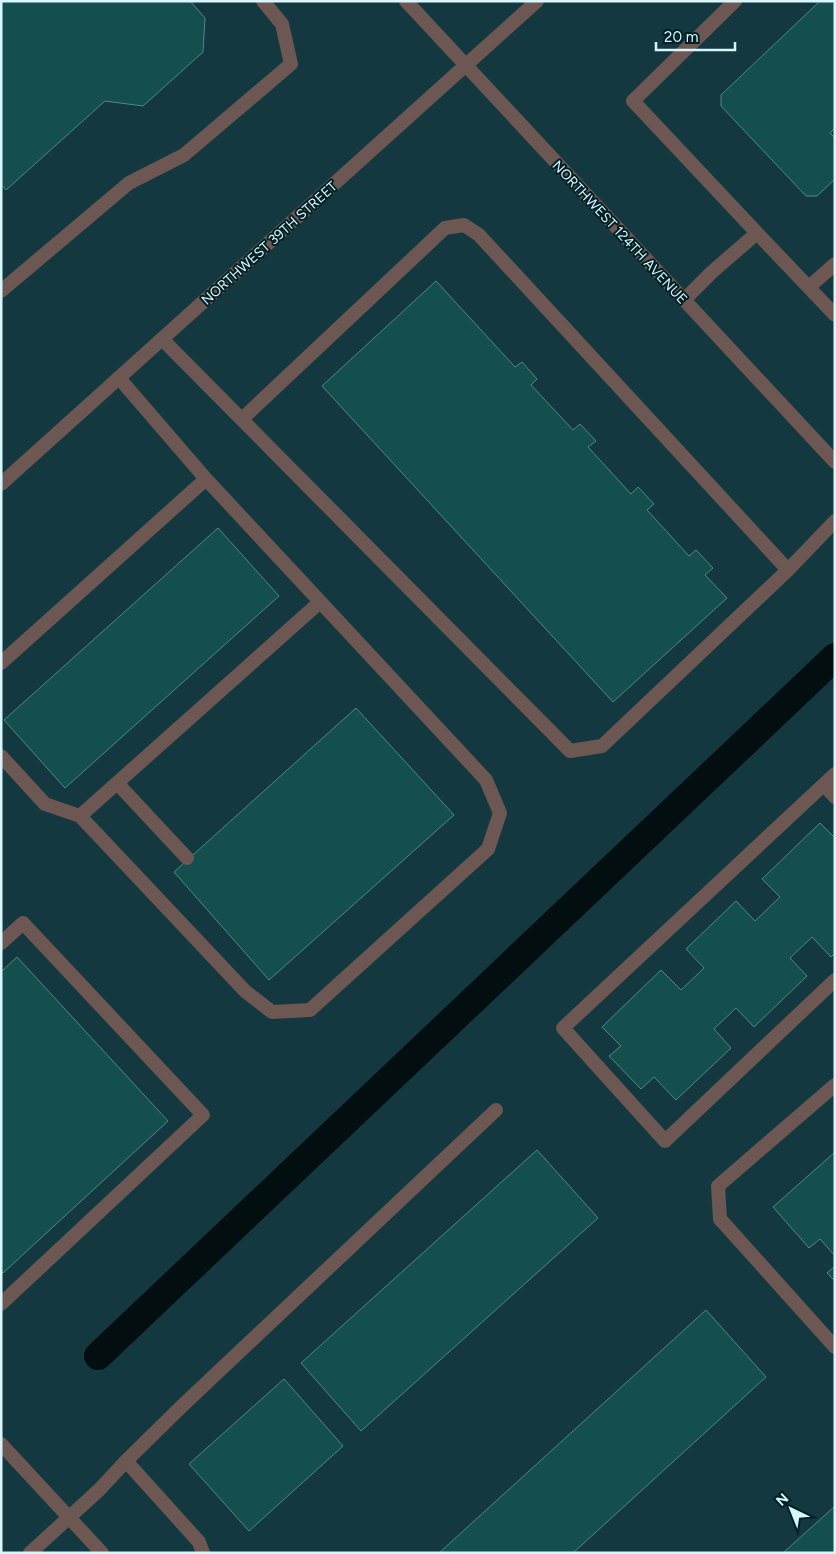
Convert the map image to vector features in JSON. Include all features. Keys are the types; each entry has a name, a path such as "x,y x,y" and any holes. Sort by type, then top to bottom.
{"street":[{"path":"1,291 129,183 184,156 291,64 282,24 263,1"},
{"name":"NORTHWEST 124TH AVENUE","path":"406,1 835,462"},
{"name":"NORTHWEST 39TH STREET","path":"1,484 536,1"},
{"path":"735,1 633,101 835,315"},
{"path":"242,419 445,228 464,225 479,235 788,570"},
{"path":"684,300 712,272 757,233"},
{"path":"809,287 835,264"},
{"path":"162,339 570,751 602,746 788,570 835,522"},
{"path":"1,756 45,804 80,816 245,991 272,1012 310,1010 488,849 500,813 486,780 206,479 119,378"},
{"path":"1,663 206,479"},
{"path":"80,816 320,602"},
{"path":"835,774 563,1028 665,1141 835,980"},
{"path":"117,783 187,858"},
{"path":"824,785 835,797"},
{"path":"1,943 24,923 203,1115 3,1300"},
{"path":"835,1085 718,1186 720,1220 835,1347"},
{"path":"30,1553 182,1406 496,1110"},
{"path":"1,1444 102,1553"},
{"path":"126,1461 199,1542 203,1553"}],"shaded area":[{"path":"1,1 835,1 835,1553 1,1553"}],"building":[{"path":"1,1 190,1 205,18 203,52 143,106 105,101 6,190 1,184"},
{"path":"820,1 835,1 835,128 830,133 835,138 835,179 817,196 806,196 721,106 721,95"},
{"path":"436,281 515,367 522,362 537,379 531,385 573,430 580,424 596,441 588,447 631,494 638,487 654,504 647,510 689,556 696,550 713,568 705,575 727,598 613,702 322,386"},
{"path":"218,528 279,596 65,788 4,720"},
{"path":"356,708 454,815 269,980 174,872"},
{"path":"820,823 835,838 835,953 831,957 812,937 790,958 807,976 754,1027 736,1008 714,1029 731,1048 676,1100 654,1077 641,1089 609,1056 621,1046 602,1027 661,970 681,990 704,968 686,949 736,901 755,921 780,897 762,879"},
{"path":"17,957 168,1121 3,1273 1,1271 1,972"},
{"path":"537,1150 598,1218 361,1431 301,1363"},
{"path":"835,1152 835,1256 820,1239 809,1248 773,1207"},
{"path":"835,1266 835,1281 827,1273"},
{"path":"706,1310 766,1377 573,1553 439,1553"},
{"path":"284,1379 343,1446 249,1531 189,1464"},
{"path":"835,1506 835,1553 783,1553"}],"waterway":[{"path":"98,1356 835,657"}]}
